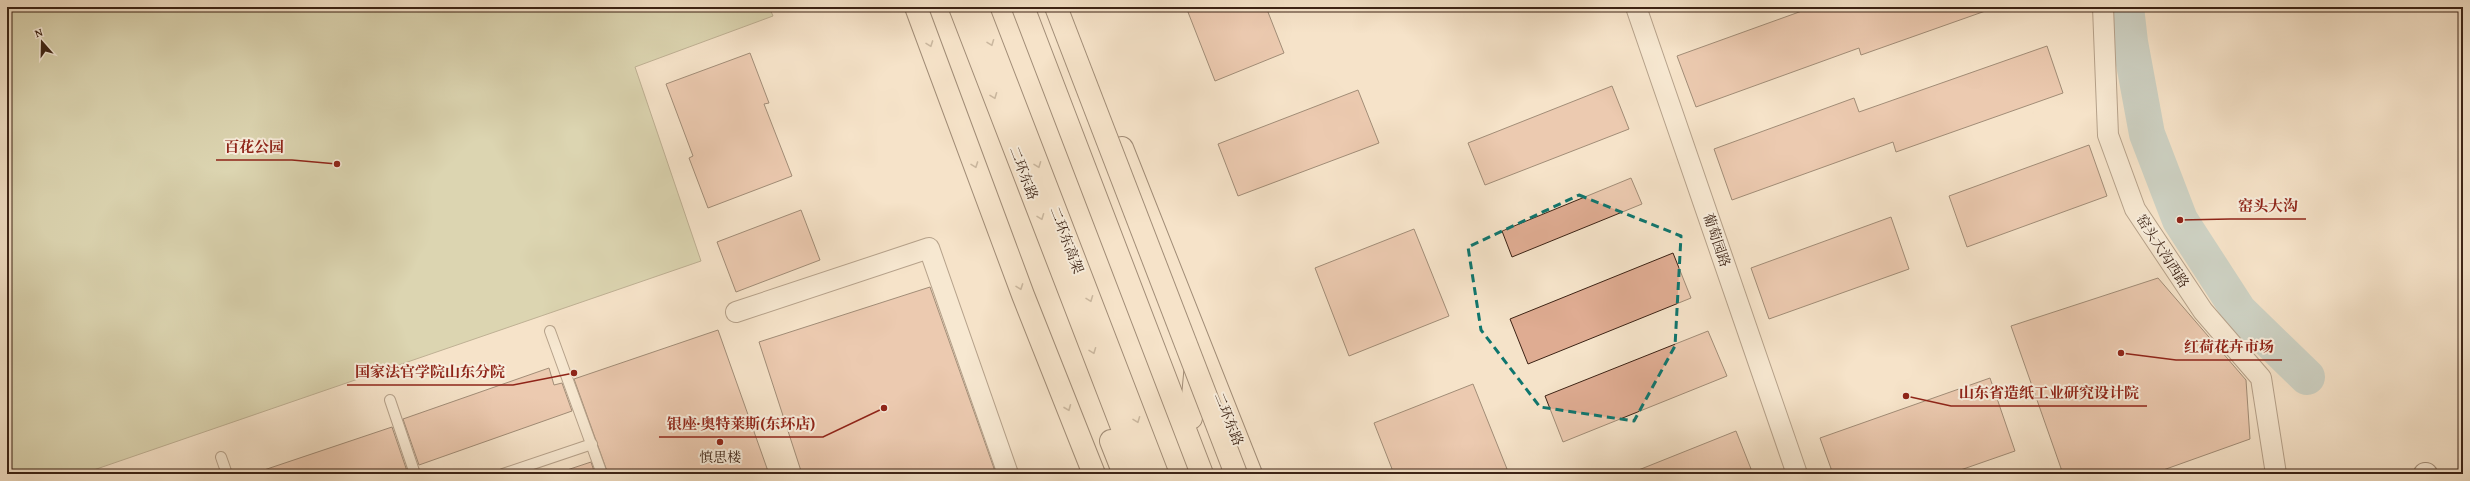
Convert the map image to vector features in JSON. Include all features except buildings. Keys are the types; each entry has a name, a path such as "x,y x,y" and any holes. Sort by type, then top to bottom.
{"highway":[{"path":"916,7 1023,295 1094,474"},
{"path":"944,7 1124,474"},
{"name":"二环东路","path":"960,7 1140,474"},
{"name":"二环东高架","path":"977,7 1158,474"},
{"path":"1023,7 1202,474"},
{"name":"二环东路","path":"1033,7 1212,474"},
{"path":"1056,7 1236,474"},
{"name":"二环东路","path":"1066,7 1250,474"},
{"name":"二环东路","path":"1191,418 1199,343"}],"street":[{"name":"葡萄园路","path":"1636,7 1797,474"},
{"name":"窑头大沟西路","path":"2103,7 2108,135 2135,209 2203,311 2261,378 2276,474"},
{"path":"736,312 929,248 1008,474"}],"lane":[{"path":"550,331 602,474"},
{"path":"390,400 416,474"},
{"path":"503,474 592,444"},
{"path":"221,457 227,474"}],"highlighted area":[{"path":"1579,195 1681,236 1675,346 1634,421 1540,407 1481,330 1468,247"}],"green space":[{"path":"7,7 769,7 773,16 635,67 701,261 82,474 7,474"}],"waterway":[{"path":"2126,7 2130,42 2147,134 2180,220 2239,311 2307,377"}],"place":[{"name":"百花公园","path":"337,164"},
{"name":"窑头大沟","path":"2180,220"},
{"name":"红荷花卉市场","path":"2121,353"},
{"name":"国家法官学院山东分院","path":"574,373"},
{"name":"山东省造纸工业研究设计院","path":"1906,396"},
{"name":"银座·奥特莱斯(东环店)","path":"884,408"},
{"name":"慎思楼","path":"720,442"}]}
